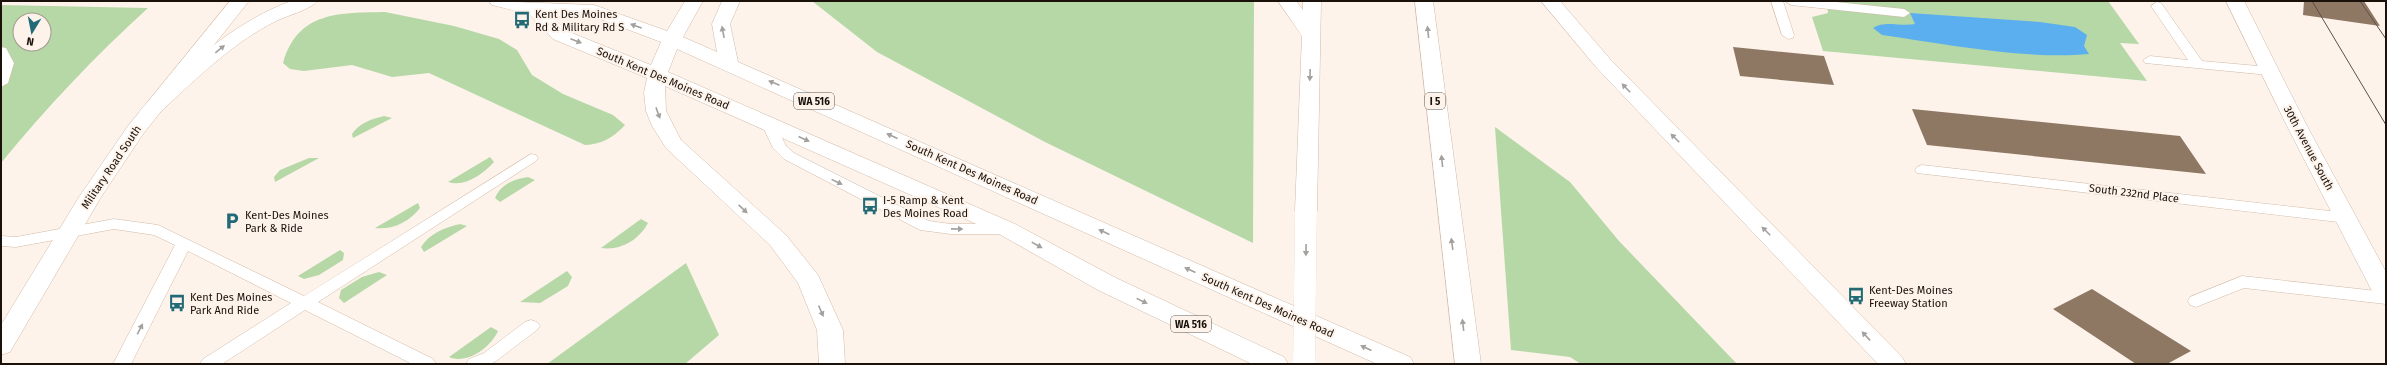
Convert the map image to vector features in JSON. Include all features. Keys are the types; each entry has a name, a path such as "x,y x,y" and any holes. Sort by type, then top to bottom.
{"main road":[{"name":"Military Road South","path":"1,346 70,231 124,147 150,112 240,1"},
{"path":"150,112 204,61 235,37 265,18 308,1"},
{"name":"South Kent Des Moines Road","path":"498,1 535,10 594,11 673,40 1401,364"},
{"path":"694,1 673,40 657,75 655,105 663,129 673,144 778,240 809,281 830,330 832,364"},
{"path":"729,64 721,24 731,1"},
{"path":"1287,1 1311,36"},
{"path":"1304,364 1306,211 1312,1"},
{"name":"I 5","path":"1424,1 1468,364"},
{"path":"1550,1 1569,26 1613,74 1893,364"},
{"name":"30th Avenue South","path":"2234,1 2386,296"},
{"name":"South Kent Des Moines Road","path":"535,10 560,35 768,123 1007,229 1107,284 1275,364"}],"lane":[{"path":"1777,1 1788,35"},
{"path":"1791,1 1904,13"},
{"path":"2157,6 2198,64"},
{"path":"1,51 6,63 1,83"},
{"path":"2150,60 2269,71"},
{"path":"768,123 780,148 789,156 926,226 951,229 1007,229"},
{"path":"209,364 531,158"},
{"name":"South 232nd Place","path":"1922,170 2347,218"},
{"path":"1,241 16,242 114,224 158,230 427,364"},
{"path":"122,364 184,243"},
{"path":"2196,301 2242,282 2386,296"},
{"path":"475,364 490,357 531,326"}],"green space":[{"path":"812,1 1254,1 1253,243 1045,142 877,52"},
{"path":"1824,1 2108,1 2139,44 2120,43 2147,81 1823,51 1812,17 1828,13 1827,5"},
{"path":"1,5 148,8 109,45 36,122 1,163"},
{"path":"385,12 454,26 499,39 517,50 532,75 563,94 613,115 625,125 607,140 585,145 429,73 392,77 352,65 304,71 290,69 283,63 290,46 299,33 310,24 322,18 352,13"},
{"path":"384,116 392,118 353,138 352,134 362,124"},
{"path":"1495,127 1570,182 1619,241 1737,364 1581,364 1570,357 1511,350"},
{"path":"490,157 494,162 473,179 461,183 448,182"},
{"path":"309,158 319,158 275,182 274,177 280,170"},
{"path":"528,177 535,180 500,202 495,198 501,189 508,183"},
{"path":"418,203 420,208 406,221 388,228 375,228"},
{"path":"641,219 648,223 640,234 634,239 615,248 601,248"},
{"path":"460,224 467,226 424,252 421,247 429,238 443,229"},
{"path":"340,250 344,253 343,260 319,275 304,279 298,276"},
{"path":"686,263 719,335 685,364 547,364"},
{"path":"567,271 572,277 568,286 540,303 520,302"},
{"path":"379,272 387,275 344,303 339,298 341,290 362,277"},
{"path":"491,327 498,331 495,337 478,353 463,359 449,357"}],"water":[{"path":"1910,13 2040,22 2075,27 2087,35 2084,46 2089,54 2039,55 1959,47 1882,35 1873,28 1883,24 1915,24"}],"building":[{"path":"2304,1 2364,1 2380,26 2303,15"},
{"path":"1733,47 1824,56 1834,85 1740,76"},
{"path":"1912,109 2180,136 2206,174 1927,145"},
{"path":"2092,289 2191,351 2167,364 2136,364 2053,309"}],"tram line":[{"path":"2312,1 2386,125"},
{"path":"2360,1 2386,39"}],"place":[{"name":"Kent Des Moines Rd & Military Rd S","path":"522,20"},
{"name":"I-5 Ramp & Kent Des Moines Road","path":"870,206"},
{"name":"Kent-Des Moines Park & Ride","path":"232,221"},
{"name":"Kent-Des Moines Freeway Station","path":"1856,296"},
{"name":"Kent Des Moines Park And Ride","path":"177,303"}]}
